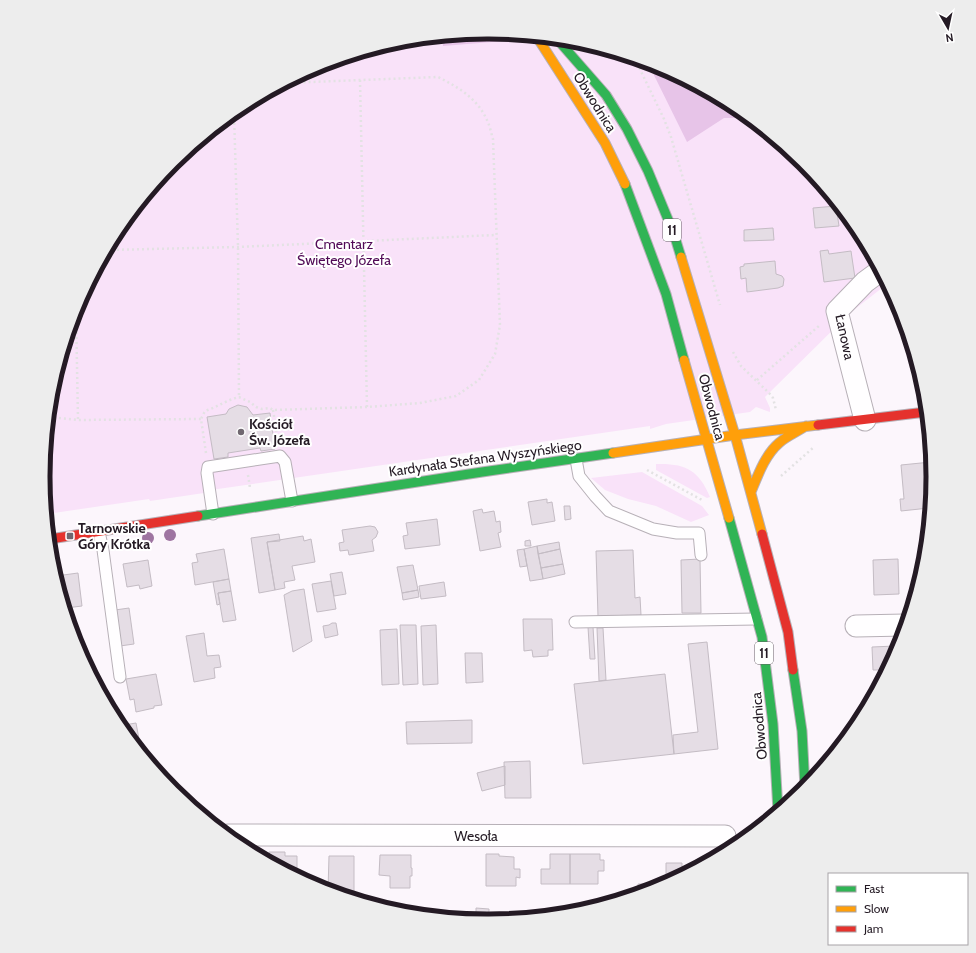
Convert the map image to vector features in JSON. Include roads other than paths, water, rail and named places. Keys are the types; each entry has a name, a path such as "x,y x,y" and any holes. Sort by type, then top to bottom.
{"main road":[{"name":"Obwodnica","path":"541,43 605,143 625,184 666,294 762,637 775,735 778,803"},
{"name":"Obwodnica","path":"563,46 606,95 627,129 648,171 674,234 735,435 788,632 802,731 804,778"},
{"name":"Kardynała Stefana Wyszyńskiego","path":"55,539 292,501 735,435 921,413"},
{"path":"751,492 759,471 780,442 806,426"}],"street":[{"name":"Łanowa","path":"865,420 837,311 865,282 875,274"},
{"path":"856,626 899,625"},
{"name":"Wesoła","path":"238,835 725,836"}],"lane":[{"path":"213,514 207,473 208,467 280,456 285,462 292,501"},
{"path":"576,459 579,476 609,511 653,529 678,533 699,533 701,555"},
{"path":"99,532 103,550 120,677"},
{"path":"575,622 756,619"}],"place":[{"name":"Kościół Św. Józefa","path":"241,432"},
{"name":"Tarnowskie Góry Krótka","path":"70,536"}],"park label":[{"name":"Cmentarz Świętego Józefa","path":"344,252"}]}
